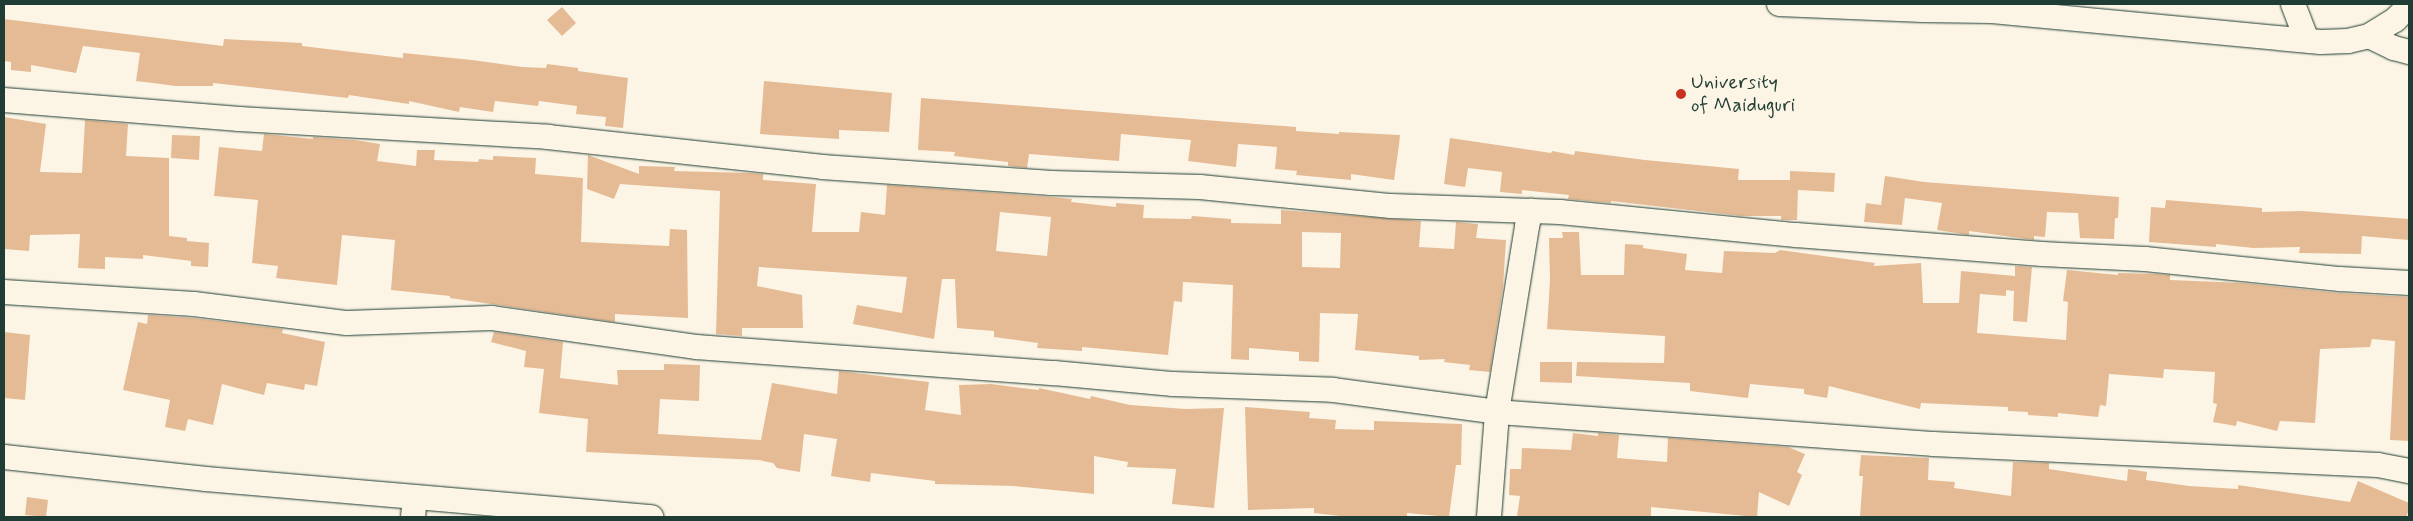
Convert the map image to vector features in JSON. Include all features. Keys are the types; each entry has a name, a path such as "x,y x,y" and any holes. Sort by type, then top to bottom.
{"street":[{"path":"1779,4 1992,10 2307,40 2348,41 2369,36 2396,20 2409,6"},
{"path":"2293,4 2307,40"},
{"path":"2369,36 2394,48 2409,52"},
{"path":"4,100 239,119 548,137 832,168 1051,182 1200,187 1391,206 1531,211 1796,235 2042,254 2145,259 2340,279 2409,283"},
{"path":"1489,517 1497,412 1526,226 1531,211"},
{"path":"4,292 194,304 347,323 492,318 696,347 1054,373 1173,384 1333,390 1497,412 1933,444 2378,465 2409,471"},
{"path":"4,458 206,479 414,507 651,517"}],"building":[{"path":"562,7 576,23 562,36 547,20"},
{"path":"4,19 223,46 224,39 302,43 302,46 403,58 403,53 522,67 546,68 547,64 578,68 578,71 628,78 623,128 605,126 606,117 576,114 577,106 539,101 538,106 495,101 493,112 460,107 459,112 409,101 409,104 349,95 348,98 213,83 213,86 175,86 136,81 140,53 83,46 76,73 31,65 31,72 11,70 11,62 4,61"},
{"path":"764,81 892,93 889,132 839,130 839,139 760,134"},
{"path":"921,98 1296,127 1296,131 1400,135 1394,180 1351,174 1351,180 1296,175 1297,171 1275,169 1277,147 1238,144 1236,167 1188,161 1191,140 1121,134 1119,161 1029,154 1027,168 1008,166 1008,162 954,156 955,152 918,150"},
{"path":"4,117 46,124 40,172 82,173 85,120 128,124 126,156 169,158 169,236 187,238 187,241 209,243 208,267 191,266 191,261 143,255 143,259 105,257 105,269 78,268 80,234 30,235 29,251 4,249"},
{"path":"264,134 313,139 313,137 355,140 380,144 377,161 416,166 417,150 435,150 434,160 478,162 479,159 493,160 493,156 536,158 535,174 583,178 581,242 669,246 670,229 687,230 688,318 615,314 615,322 450,298 450,296 391,290 395,240 342,235 337,285 276,278 278,266 252,263 258,200 214,196 219,147 262,151"},
{"path":"172,135 200,136 199,160 171,158"},
{"path":"1450,138 1551,153 1552,151 1574,155 1575,151 1739,169 1738,180 1790,180 1790,171 1835,173 1834,192 1798,190 1797,220 1781,220 1781,216 1742,216 1611,201 1611,203 1568,199 1569,195 1522,190 1522,194 1500,192 1502,172 1468,168 1465,187 1444,184"},
{"path":"588,155 639,174 639,166 675,167 674,171 763,174 763,180 816,184 812,232 859,232 861,212 885,215 887,185 1052,197 1072,199 1071,202 1116,207 1116,203 1144,205 1143,218 1191,219 1192,216 1231,219 1231,223 1281,224 1281,210 1421,221 1419,247 1454,249 1456,222 1478,224 1476,238 1506,240 1503,287 1490,372 1469,370 1470,365 1444,362 1445,359 1419,360 1419,356 1355,350 1358,314 1320,313 1319,362 1299,361 1299,352 1249,348 1249,360 1231,359 1233,285 1183,282 1182,302 1174,301 1168,355 1082,347 1082,351 1037,348 1038,343 994,337 994,331 957,328 955,279 942,279 934,339 853,324 857,305 902,313 907,277 759,267 757,286 802,295 803,328 742,328 742,336 716,334 720,191 620,184 614,199 587,189","holes":["1000,212 1051,217 1047,256 996,251","1302,232 1341,233 1340,268 1302,267"]},
{"path":"1885,176 1924,182 2119,197 2114,239 2080,238 2078,213 2047,212 2045,237 2034,236 2034,240 1969,231 1969,235 1937,230 1942,203 1905,198 1902,225 1864,222 1866,203 1881,205"},
{"path":"2166,200 2262,208 2262,212 2302,211 2409,219 2409,240 2362,236 2361,254 2299,253 2300,247 2253,248 2216,244 2216,247 2149,242 2151,207 2165,208"},
{"path":"1562,232 1579,232 1581,275 1624,275 1625,244 1643,245 1643,248 1687,254 1685,270 1722,273 1724,251 1775,253 1780,250 1875,263 1874,266 1921,263 1923,303 1959,303 1961,271 2015,276 2015,266 2032,267 2027,322 2013,321 2014,291 2006,290 2006,296 1980,294 1977,333 2066,340 2068,302 2063,301 2067,270 2118,275 2118,273 2170,275 2170,280 2242,283 2339,293 2409,297 2409,441 2390,440 2395,341 2372,339 2370,347 2320,349 2315,423 2280,421 2277,431 2237,421 2236,426 2213,422 2217,404 2213,403 2215,372 2164,369 2163,378 2109,374 2106,406 2100,405 2098,417 2058,413 2058,417 2028,415 2028,412 2008,411 2008,407 1921,403 1920,409 1829,386 1827,398 1804,394 1804,389 1750,384 1748,398 1690,391 1690,383 1576,376 1577,362 1664,363 1665,336 1547,329 1550,280 1549,238 1563,238"},
{"path":"148,315 193,318 283,329 282,333 325,342 317,386 305,384 304,390 267,383 264,395 222,384 213,425 188,419 185,431 165,427 170,400 123,390 138,322 147,324"},
{"path":"4,332 30,335 25,400 4,398"},
{"path":"494,332 563,342 560,378 618,385 617,370 664,370 664,364 700,365 699,401 660,399 658,434 761,440 772,383 837,394 839,371 929,382 925,410 961,415 959,385 991,384 1039,390 1039,388 1090,399 1091,396 1130,405 1186,409 1224,408 1214,508 1172,504 1176,469 1127,467 1128,462 1094,456 1094,494 1014,486 935,484 935,481 871,473 870,482 831,476 837,439 804,434 800,472 777,468 773,463 759,460 586,452 588,419 539,413 544,369 524,367 526,351 491,342"},
{"path":"1540,362 1572,362 1572,383 1540,382"},
{"path":"1245,407 1310,412 1309,418 1336,420 1335,429 1374,430 1374,421 1462,424 1461,465 1456,465 1449,517 1407,513 1407,517 1340,516 1314,513 1314,508 1248,510"},
{"path":"1573,433 1598,436 1598,433 1619,435 1617,458 1667,462 1668,438 1788,447 1805,454 1797,472 1802,475 1789,506 1759,492 1757,517 1651,507 1651,517 1517,517 1520,496 1509,495 1510,469 1521,469 1522,448 1571,450"},
{"path":"1861,455 1929,458 1928,480 1955,482 1954,488 2011,496 2013,462 2049,463 2049,469 2127,481 2128,469 2147,472 2146,480 2189,486 2238,489 2238,485 2350,502 2358,481 2409,503 2409,510 2406,517 1860,517 1863,476 1859,476"},
{"path":"27,497 48,500 46,517 25,515"}],"place":[{"name":"University of Maiduguri","path":"1681,94"}]}
